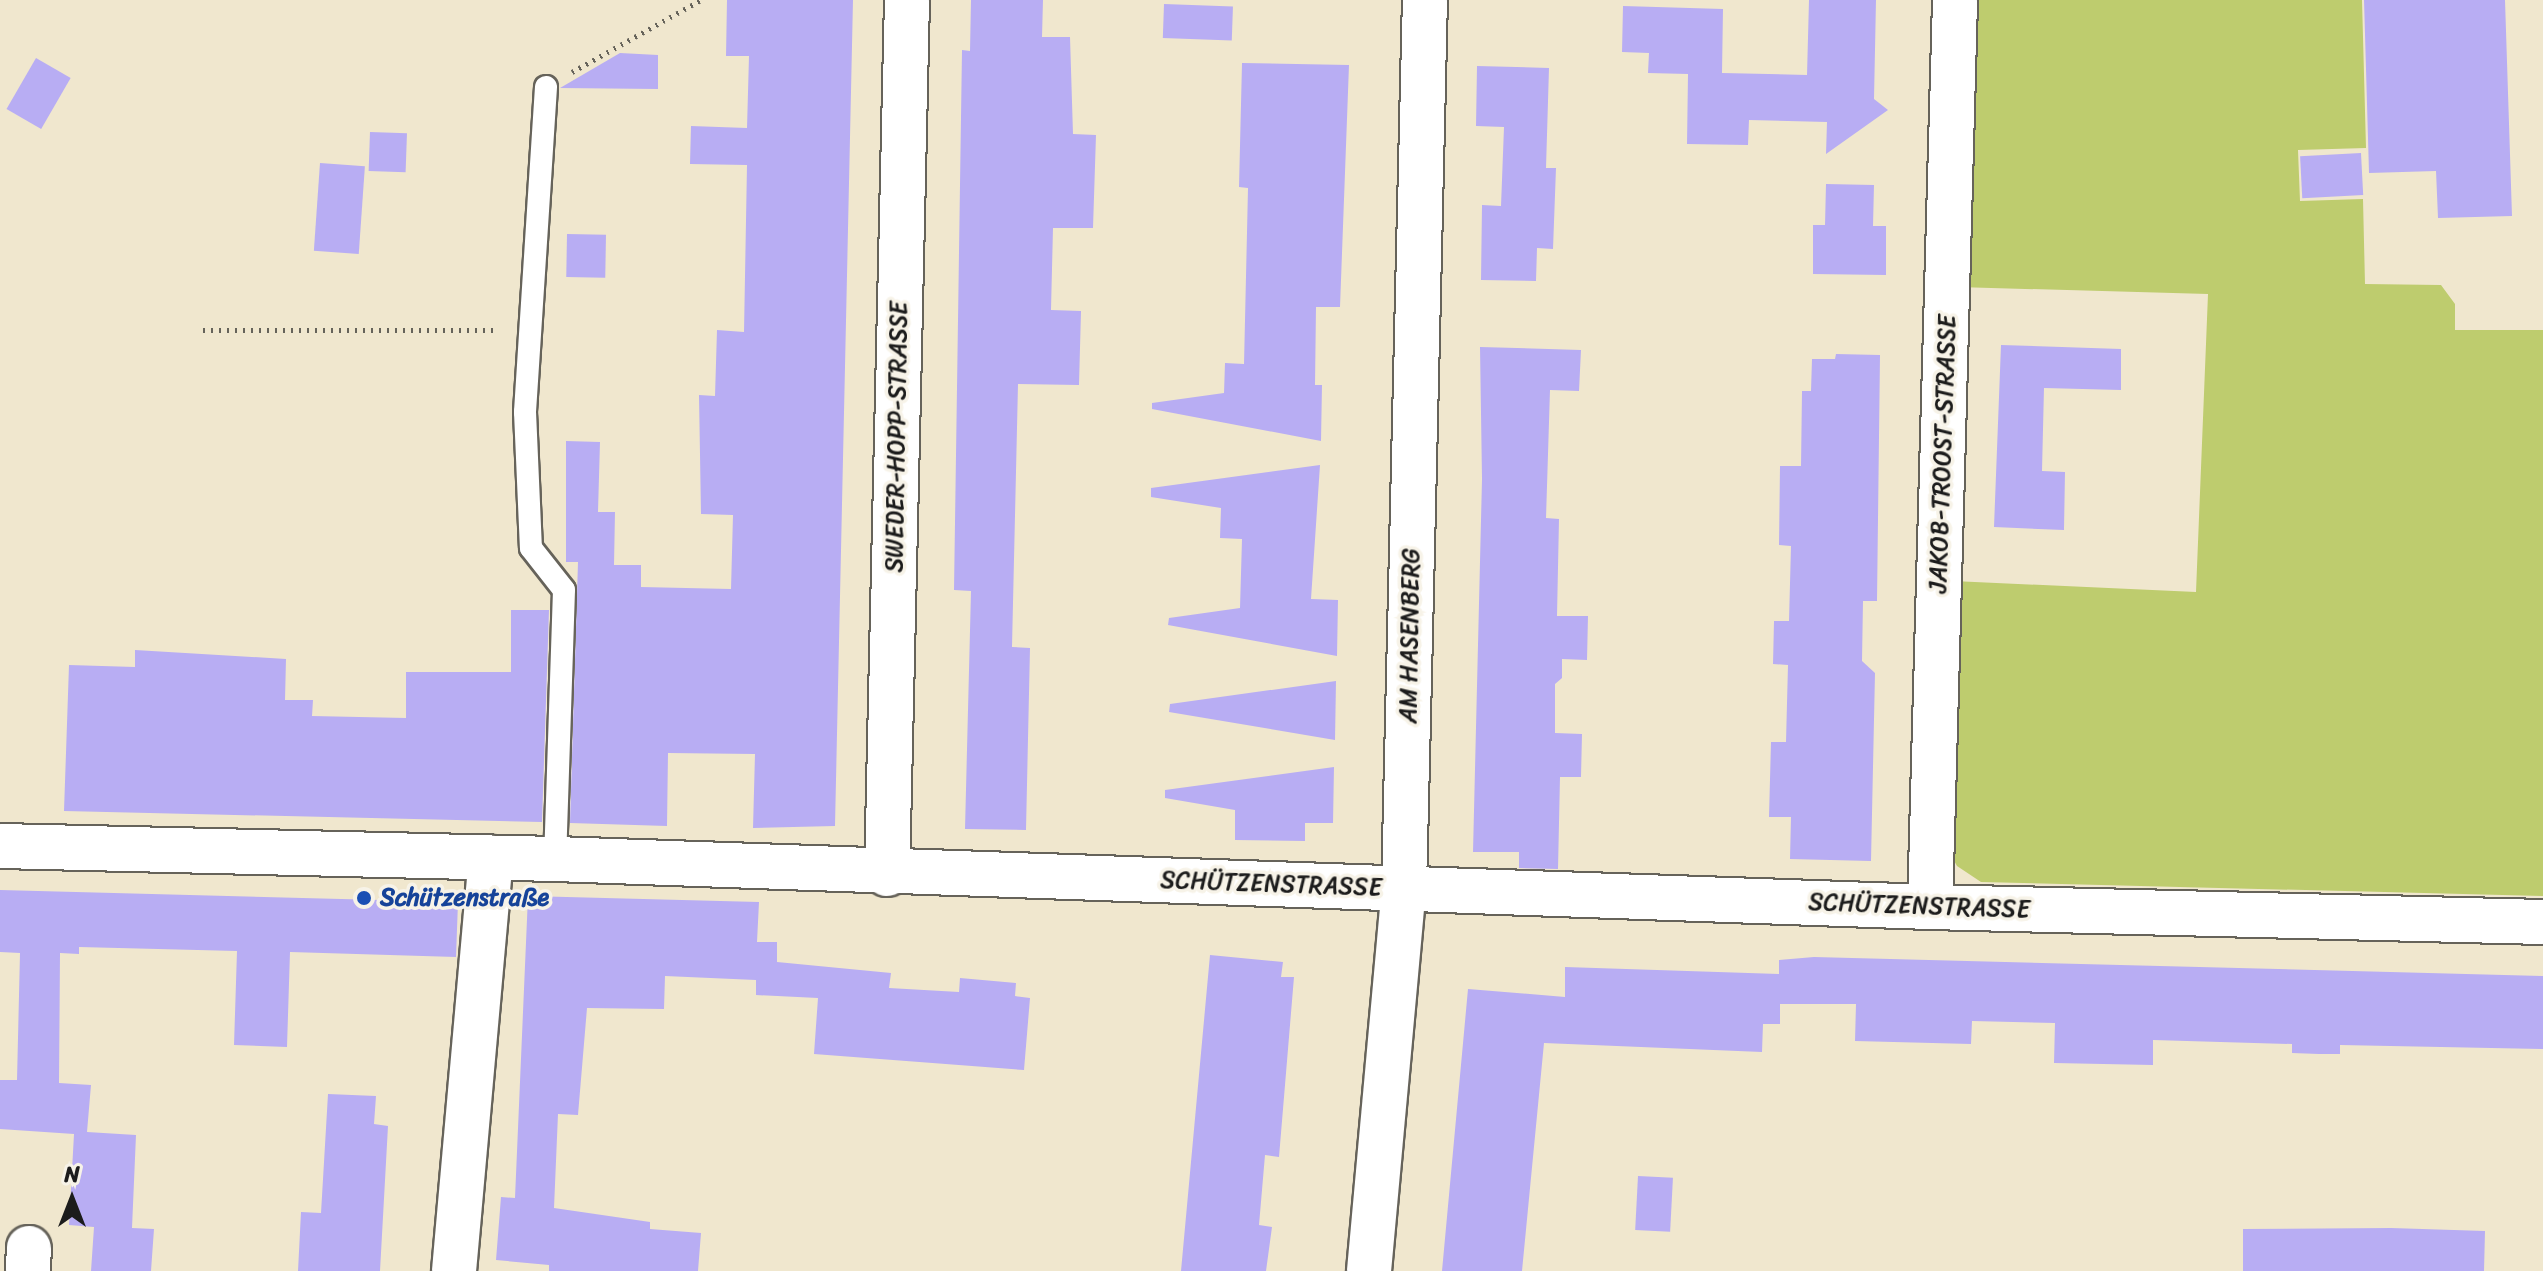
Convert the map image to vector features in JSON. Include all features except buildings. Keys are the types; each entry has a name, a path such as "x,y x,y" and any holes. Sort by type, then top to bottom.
{"street":[{"name":"SWEDER-HOPP-STRASSE","path":"887,874 907,0"},
{"name":"AM HASENBERG","path":"1369,1271 1404,888 1425,0"},
{"name":"JAKOB-TROOST-STRASSE","path":"1930,907 1955,0"},
{"name":"SCHÜTZENSTRASSE","path":"0,846 555,859 887,874 1930,907 2543,922"},
{"path":"454,1271 491,858"}],"lane":[{"path":"546,87 525,412 531,548 564,590 555,859"}],"path":[{"path":"546,87 701,0"},
{"path":"203,330 531,330"}],"green space":[{"path":"1965,0 2362,0 2366,148 2298,150 2300,201 2363,199 2365,284 2441,285 2455,304 2455,330 2543,330 2543,896 1981,882 1957,866 1948,850 1953,581 2196,592 2208,294 1957,287"}],"place":[{"name":"Schützenstraße","path":"364,898"}]}
